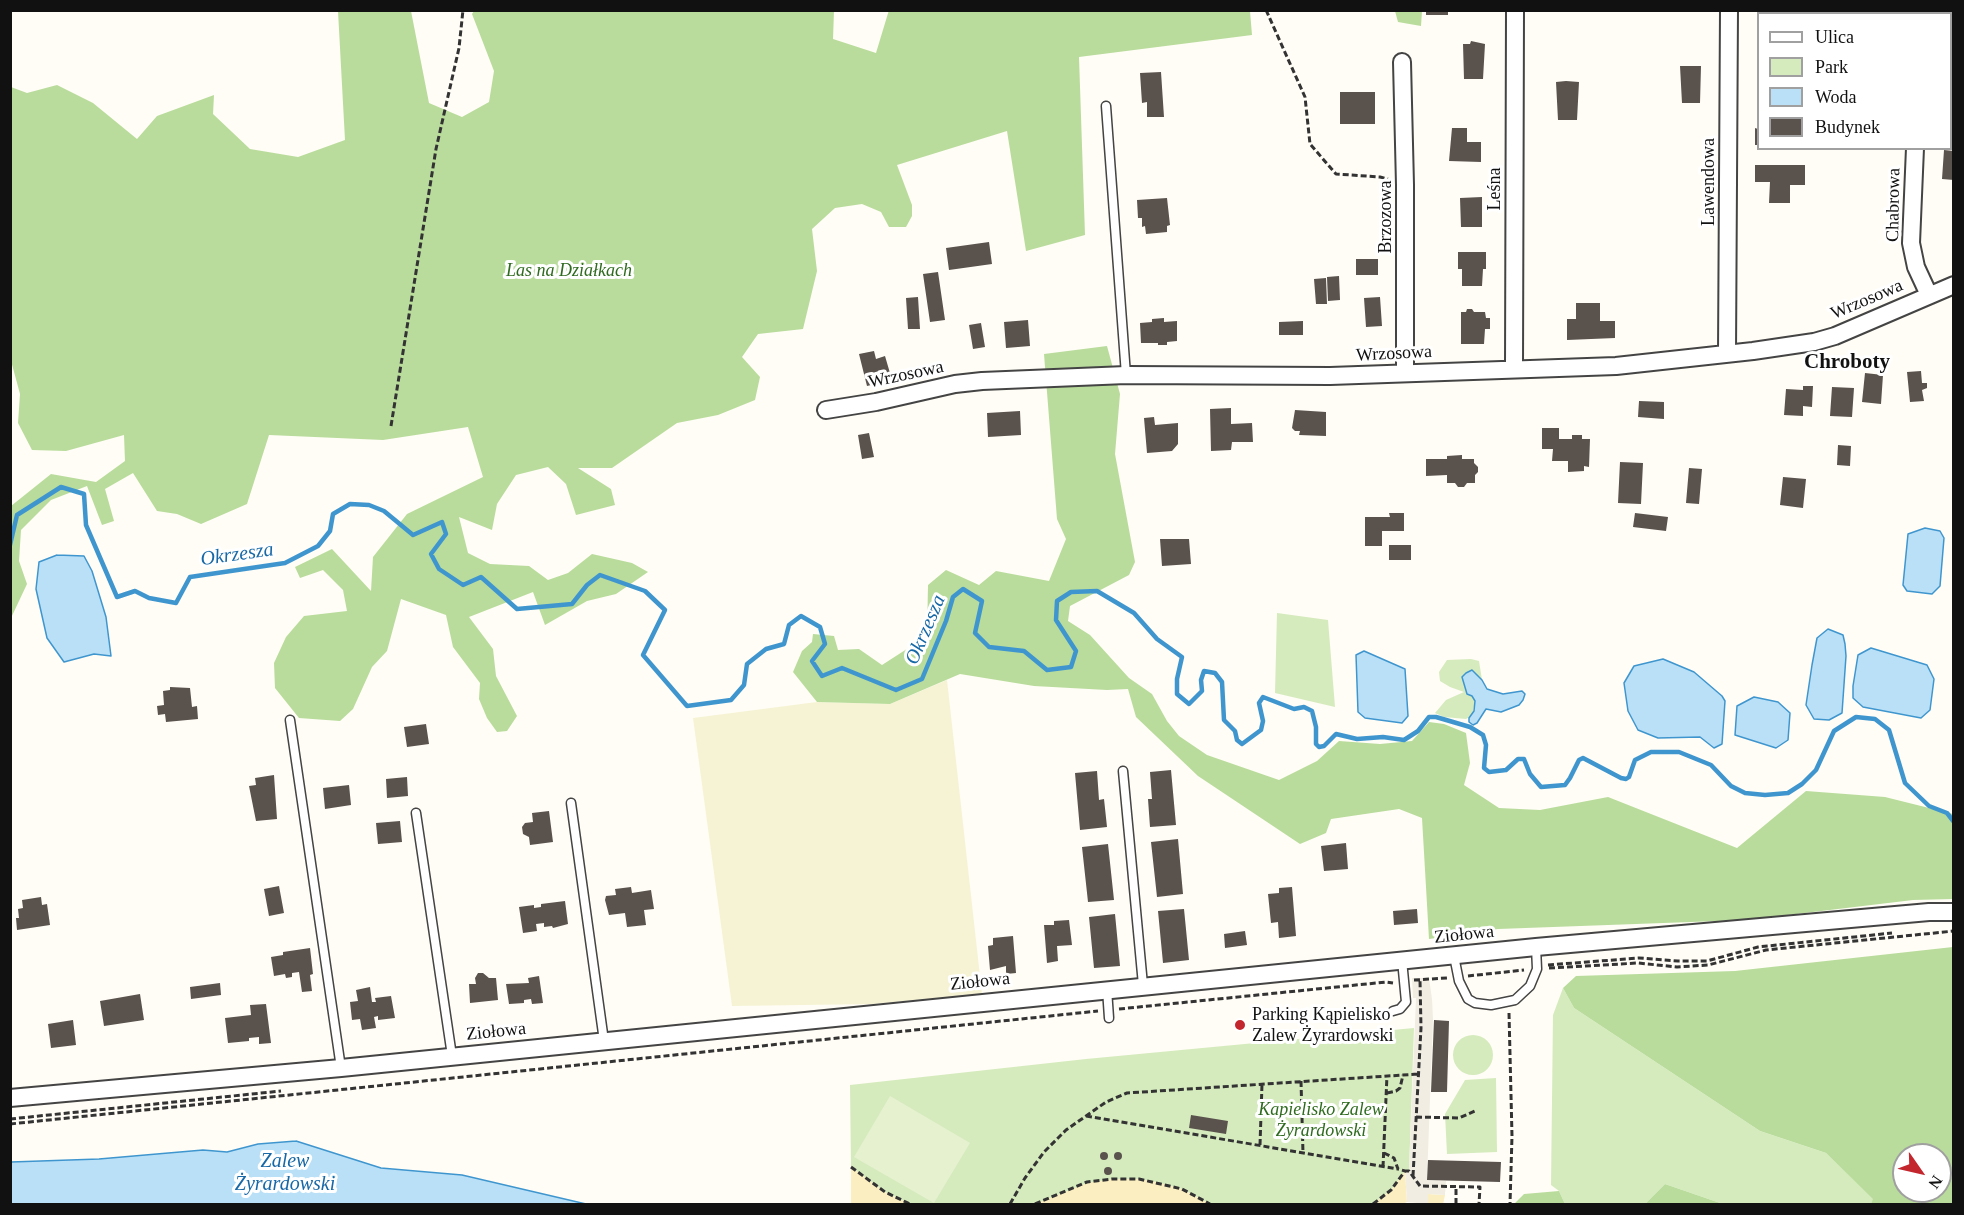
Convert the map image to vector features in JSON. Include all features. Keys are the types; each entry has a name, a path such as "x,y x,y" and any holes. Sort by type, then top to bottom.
{"street":[{"name":"Leśna","path":"1514,369 1515,10"},
{"name":"Lawendowa","path":"1727,353 1729,10"},
{"name":"Brzozowa","path":"1402,62 1405,185 1405,373"},
{"name":"Chabrowa","path":"1915,150 1911,243 1916,267 1929,295"},
{"name":"Wrzosowa","path":"826,410 973,382 1126,375 1330,376 1616,366 1814,342 1835,336 1953,285"},
{"name":"Ziołowa","path":"10,1098 341,1068 1536,947 1929,912 1953,912"}],"lane":[{"path":"1106,106 1126,375"},
{"path":"290,720 341,1068"},
{"path":"1123,771 1143,986"},
{"path":"571,803 604,1041"},
{"path":"416,813 452,1056"},
{"path":"1454,956 1458,976 1467,999 1475,1004 1491,1005 1510,1001 1522,995 1530,986 1537,969 1536,947"},
{"path":"1393,1011 1400,1009 1406,1002 1402,960"},
{"path":"1107,989 1109,1014"}],"path":[{"path":"391,426 436,149 459,48 463,10"},
{"path":"1266,10 1305,97 1310,144 1336,174 1380,177 1405,185"},
{"path":"10,1124 1109,1014 1458,976 1638,963 1677,966 1708,965 1766,950 1953,931"},
{"path":"1413,1176 1421,1028 1420,980"},
{"path":"1509,1013 1512,1136 1510,1204"},
{"path":"1010,1204 1044,1152 1066,1130 1084,1115 1127,1092 1419,1074"},
{"path":"1383,1167 1387,1075"},
{"path":"1387,1093 1400,1088 1403,1075"},
{"path":"1301,1081 1303,1153"},
{"path":"1260,1146 1262,1084"},
{"path":"1416,1117 1459,1118 1475,1111"},
{"path":"1084,1115 1409,1171 1420,1186 1480,1187 1479,1204"},
{"path":"1384,1153 1394,1158 1398,1169"},
{"path":"851,1167 885,1192 910,1204"},
{"path":"1373,1204 1391,1190 1406,1171"},
{"path":"1035,1204 1087,1182 1139,1179 1182,1189 1209,1204"},
{"path":"1456,1187 1456,1204"}],"shaded area":[{"path":"947,680 982,994 872,1004 732,1006 693,718 817,702 890,704"},
{"path":"1412,978 1429,978 1432,999 1427,1180 1446,1181 1445,1195 1428,1194 1428,1204 1407,1202 1405,1171 1409,1170 1416,998 1413,998"}],"green space":[{"name":"Las na Działkach","path":"889,10 1250,11 1252,35 1079,57 1085,235 1026,251 1007,131 897,165 912,205 912,216 906,227 889,227 881,212 862,204 835,208 812,229 817,271 803,329 758,334 742,357 760,377 755,400 718,415 677,423 612,468 578,468 611,489 615,505 576,515 566,484 548,467 516,475 497,504 492,530 459,517 468,553 490,564 529,566 548,580 568,573 592,554 632,563 648,572 616,594 587,601 545,625 533,592 469,617 493,649 496,676 517,716 507,731 497,732 487,718 479,699 480,683 453,647 446,615 401,599 387,651 372,667 353,709 340,721 299,718 275,688 274,663 286,637 304,616 347,611 343,590 323,570 300,578 295,567 332,549 371,591 373,557 407,514 483,477 468,427 383,440 269,435 247,504 201,524 177,514 157,511 133,473 105,489 114,521 102,525 87,486 51,500 21,530 19,561 27,584 11,618 11,506 51,474 96,482 125,461 124,435 66,451 32,450 18,423 20,394 10,357 11,87 27,93 57,85 93,103 137,139 157,116 214,95 213,114 250,149 298,157 345,140 338,11 411,11 429,103 462,117 489,102 494,71 472,14 474,11 834,11 833,39 876,53"},
{"path":"1395,11 1422,11 1421,26 1398,22"},
{"path":"1107,346 1120,394 1115,454 1135,562 1129,575 1070,606 1068,621 1090,635 1129,678 1152,694 1167,721 1179,736 1207,755 1279,780 1317,761 1339,741 1380,744 1412,741 1429,722 1444,724 1466,733 1470,763 1464,785 1499,808 1540,810 1608,797 1737,848 1806,791 1885,797 1953,814 1953,899 1913,900 1746,920 1498,929 1429,939 1422,818 1399,809 1331,819 1326,833 1300,844 1198,776 1136,717 1128,689 1034,686 960,674 890,704 817,702 793,672 802,651 812,642 813,634 834,636 838,650 859,649 882,665 927,636 928,585 946,570 979,585 996,571 1049,581 1066,539 1057,519 1044,354"},
{"path":"1277,613 1328,620 1335,707 1275,693"},
{"path":"1447,660 1479,661 1482,680 1472,671 1462,677 1467,694 1473,696 1475,701 1472,716 1466,719 1444,717 1435,713 1446,700 1464,692 1440,681 1439,672"},
{"path":"1953,947 1953,1204 1871,1204 1873,1199 1826,1153 1760,1131 1574,1008 1563,988 1576,976 1735,971"},
{"path":"1563,988 1574,1008 1760,1131 1826,1153 1874,1199 1871,1204 1723,1204 1665,1184 1645,1204 1565,1204 1559,1191 1551,1185 1553,1015"},
{"name":"Kapielisko Zalew Żyrardowski","path":"1414,1028 1409,1171 1405,1171 1391,1190 1373,1204 1210,1204 1182,1189 1139,1179 1035,1204 910,1204 885,1192 851,1167 850,1085 1086,1059"},
{"path":"1473,1035 1487,1041 1493,1055 1487,1069 1473,1075 1459,1069 1453,1055 1459,1041"},
{"path":"1496,1078 1497,1152 1447,1154 1445,1114 1465,1080"},
{"path":"890,1096 970,1143 934,1203 854,1157"},
{"path":"1665,1184 1723,1204 1645,1204"},
{"path":"1559,1191 1565,1204 1514,1204 1524,1194"}],"sand":[{"path":"851,1167 885,1192 910,1204 851,1204"},
{"path":"1405,1171 1407,1202 1373,1204 1391,1190"},
{"path":"1112,1179 1157,1182 1182,1189 1210,1204 1035,1204 1087,1183"},
{"path":"1428,1194 1445,1195 1443,1204 1428,1204"}],"water":[{"path":"1925,528 1940,531 1944,538 1940,586 1932,594 1907,591 1903,585 1908,534"},
{"path":"57,555 84,556 92,571 106,617 111,656 94,654 64,662 47,638 36,589 39,562"},
{"path":"1828,629 1843,635 1845,644 1842,713 1829,720 1814,719 1806,705 1812,665 1817,638"},
{"path":"1871,648 1927,665 1934,679 1930,710 1921,718 1863,707 1853,698 1858,655"},
{"path":"1364,651 1405,669 1408,716 1402,723 1365,718 1358,712 1356,655"},
{"path":"1663,659 1694,672 1722,696 1725,701 1722,744 1714,748 1700,737 1658,738 1638,730 1628,711 1624,683 1634,666"},
{"path":"1472,670 1487,689 1503,694 1522,691 1525,694 1523,700 1519,705 1501,712 1486,709 1477,723 1473,725 1469,722 1469,718 1474,711 1475,701 1467,694 1462,677"},
{"path":"1754,697 1778,702 1790,713 1788,740 1776,748 1735,735 1737,706"},
{"name":"Zalew Żyrardowski","path":"296,1141 381,1168 462,1175 586,1204 11,1204 11,1162 99,1159 203,1150 227,1152 258,1144"}],"pier":[{"path":"1445,1192 1467,1192 1466,1204 1445,1204"}],"building":[{"path":"1426,10 1448,10 1448,15 1426,15"},
{"path":"1874,10 1895,10 1895,12 1874,12"},
{"path":"1947,10 1954,10 1954,20 1952,20 1952,12 1947,12"},
{"path":"1471,41 1485,44 1483,79 1464,79 1463,44 1470,44"},
{"path":"1952,53 1954,53 1954,101 1952,100"},
{"path":"1680,66 1701,66 1700,103 1682,103"},
{"path":"1161,72 1164,117 1147,117 1147,102 1142,103 1140,73"},
{"path":"1556,82 1579,82 1577,120 1558,120"},
{"path":"1340,92 1375,92 1375,124 1340,124"},
{"path":"1452,128 1467,128 1467,142 1481,142 1481,162 1449,161"},
{"path":"1755,128 1757,129 1757,145 1755,145"},
{"path":"1944,150 1954,151 1954,180 1942,179"},
{"path":"1755,165 1805,165 1805,185 1790,185 1790,203 1769,203 1770,182 1755,182"},
{"path":"1482,197 1482,227 1461,227 1460,198"},
{"path":"1167,198 1170,225 1167,226 1167,232 1146,234 1145,226 1142,227 1142,218 1138,218 1137,200"},
{"path":"989,242 992,264 949,270 946,248"},
{"path":"1458,252 1486,252 1486,269 1483,269 1482,286 1462,286 1462,269 1458,269"},
{"path":"1356,259 1378,259 1378,275 1356,275"},
{"path":"938,272 945,320 930,322 923,274"},
{"path":"1339,276 1340,300 1328,301 1327,277"},
{"path":"1326,278 1327,304 1316,304 1314,279"},
{"path":"918,297 920,329 908,329 906,298"},
{"path":"1380,297 1382,326 1366,327 1364,298"},
{"path":"1576,303 1600,303 1600,321 1615,321 1615,338 1567,340 1567,319 1576,319"},
{"path":"1467,309 1472,309 1474,312 1485,312 1486,318 1490,318 1490,329 1485,329 1484,344 1461,344 1461,312 1466,312"},
{"path":"1164,318 1164,322 1177,321 1177,341 1167,342 1167,345 1141,343 1140,323"},
{"path":"1028,320 1030,346 1006,348 1004,322"},
{"path":"1303,321 1303,335 1279,335 1279,322"},
{"path":"981,323 985,347 973,349 969,325"},
{"path":"874,351 876,359 885,356 892,380 867,386 859,354"},
{"path":"1921,371 1922,383 1927,383 1927,388 1922,390 1924,401 1910,402 1907,372"},
{"path":"1865,373 1883,375 1881,404 1862,402"},
{"path":"1803,386 1813,386 1812,407 1803,406 1803,416 1784,415 1786,389 1803,390"},
{"path":"1832,387 1854,388 1852,417 1830,416"},
{"path":"1639,401 1664,402 1664,419 1638,417"},
{"path":"1231,408 1231,424 1252,423 1253,442 1232,442 1231,450 1211,451 1210,409"},
{"path":"1295,410 1326,412 1326,436 1299,435 1300,431 1292,428"},
{"path":"1020,411 1021,435 988,437 987,413"},
{"path":"1154,417 1155,425 1178,423 1178,444 1172,451 1147,453 1144,418"},
{"path":"1542,428 1559,428 1559,439 1572,439 1572,435 1582,435 1582,439 1590,439 1589,467 1584,466 1584,471 1568,472 1568,461 1552,461 1553,449 1542,449"},
{"path":"869,433 874,457 862,459 858,435"},
{"path":"1838,445 1851,446 1850,466 1837,465"},
{"path":"1462,455 1462,459 1474,459 1478,467 1475,483 1467,483 1464,487 1458,487 1455,483 1447,483 1447,475 1426,476 1426,459 1447,459 1447,456"},
{"path":"1620,462 1643,463 1641,504 1618,503"},
{"path":"1689,468 1702,469 1699,504 1686,503"},
{"path":"1783,477 1806,479 1803,508 1780,505"},
{"path":"1389,513 1404,513 1404,531 1382,531 1382,546 1365,546 1365,517 1390,517"},
{"path":"1635,513 1668,517 1666,531 1633,527"},
{"path":"1160,539 1189,539 1191,564 1162,566"},
{"path":"1389,545 1411,545 1411,560 1389,560"},
{"path":"170,687 190,688 192,707 197,706 198,719 166,722 165,714 158,715 157,706 164,705 163,691 170,690"},
{"path":"426,724 429,744 407,747 404,727"},
{"path":"1171,770 1176,825 1150,827 1148,799 1152,799 1150,772"},
{"path":"1097,771 1099,800 1104,799 1107,827 1080,830 1075,773"},
{"path":"274,775 277,819 256,821 249,786 256,785 255,778"},
{"path":"407,777 408,796 387,798 386,779"},
{"path":"349,785 351,805 325,809 323,788"},
{"path":"549,811 553,842 530,845 529,837 523,834 522,827 525,823 533,822 532,813"},
{"path":"400,821 402,842 378,844 376,823"},
{"path":"1178,839 1183,894 1157,897 1151,842"},
{"path":"1346,843 1348,869 1324,871 1321,846"},
{"path":"1108,844 1114,900 1088,902 1082,847"},
{"path":"279,886 284,913 269,916 264,889"},
{"path":"631,887 632,893 651,890 654,909 644,910 646,925 627,927 625,913 609,915 606,896 616,895 615,889"},
{"path":"1292,887 1296,936 1279,938 1278,922 1271,923 1268,894 1279,893 1279,888"},
{"path":"41,897 42,905 47,904 50,925 17,930 16,918 19,918 18,909 23,908 22,900"},
{"path":"565,901 568,924 553,928 552,926 544,927 544,923 536,924 537,931 523,933 519,907 534,905 534,908 541,907 541,904"},
{"path":"1184,909 1189,960 1163,963 1158,911"},
{"path":"1417,909 1418,923 1394,925 1393,911"},
{"path":"1115,914 1120,966 1094,968 1089,917"},
{"path":"1069,920 1072,945 1057,946 1058,961 1047,963 1044,925 1054,925 1054,921"},
{"path":"1245,931 1247,945 1225,948 1224,934"},
{"path":"1013,936 1016,973 1006,974 1006,966 990,970 988,946 993,945 993,938"},
{"path":"310,948 312,991 302,992 299,972 292,973 292,977 286,978 285,974 274,976 271,957 283,955 283,952"},
{"path":"478,973 483,973 489,978 496,978 498,1000 470,1003 469,984 476,984 475,978"},
{"path":"539,976 543,1003 532,1004 531,999 524,1000 524,1003 509,1004 506,984 529,983 528,978"},
{"path":"220,983 221,995 191,999 190,987"},
{"path":"370,987 372,1002 376,1002 375,998 391,996 395,1018 378,1020 378,1016 374,1017 376,1028 362,1030 360,1019 352,1020 350,1002 358,1001 356,990"},
{"path":"140,994 144,1020 104,1026 100,1001"},
{"path":"266,1004 271,1043 259,1044 259,1037 249,1038 249,1041 228,1043 225,1018 251,1015 250,1005"},
{"path":"73,1020 76,1045 51,1048 48,1024"},
{"path":"1434,1020 1449,1021 1447,1092 1431,1092"},
{"path":"1191,1115 1228,1121 1226,1134 1189,1128"},
{"path":"1104,1152 1108,1156 1104,1160 1100,1156"},
{"path":"1118,1152 1122,1156 1118,1160 1114,1156"},
{"path":"1428,1160 1501,1162 1500,1182 1427,1180"},
{"path":"1108,1167 1112,1171 1108,1175 1104,1171"}],"waterway":[{"name":"Okrzesza","path":"10,545 17,515 61,487 84,494 86,525 117,597 135,591 149,598 176,603 190,577 285,563 318,546 330,531 333,514 350,504 369,505 384,511 413,535 442,522 446,534 431,554 439,569 463,585 481,577 517,609 572,604 587,585 600,575 645,591 665,610 643,655 687,706 731,700 744,685 747,664 766,649 784,644 789,625 801,616 820,627 825,644 812,661 822,676 842,668 896,690 922,679 946,621 953,597 963,589 982,601 975,633 989,647 1024,651 1047,670 1071,667 1076,651 1056,620 1057,601 1071,592 1097,591 1134,613 1157,639 1182,657 1177,679 1177,694 1189,704 1202,691 1201,680 1204,671 1215,673 1222,682 1224,720 1235,731 1237,740 1242,744 1261,730 1263,721 1259,703 1263,697 1294,709 1304,707 1312,711 1316,727 1316,744 1319,747 1324,746 1336,734 1357,739 1383,737 1404,740 1418,731 1429,717 1436,717 1470,727 1483,735 1486,745 1484,768 1489,772 1506,770 1518,759 1524,759 1530,774 1541,787 1565,785 1579,760 1583,758 1626,779 1629,777 1635,760 1651,752 1679,752 1711,765 1731,786 1745,793 1765,795 1788,793 1802,784 1816,770 1834,731 1856,717 1875,719 1889,730 1905,783 1929,806 1947,813 1954,822"}],"place":[{"name":"Parking Kąpielisko Zalew Żyrardowski","path":"1240,1025"}],"district":[{"name":"Chroboty","path":"1847,363"}]}
